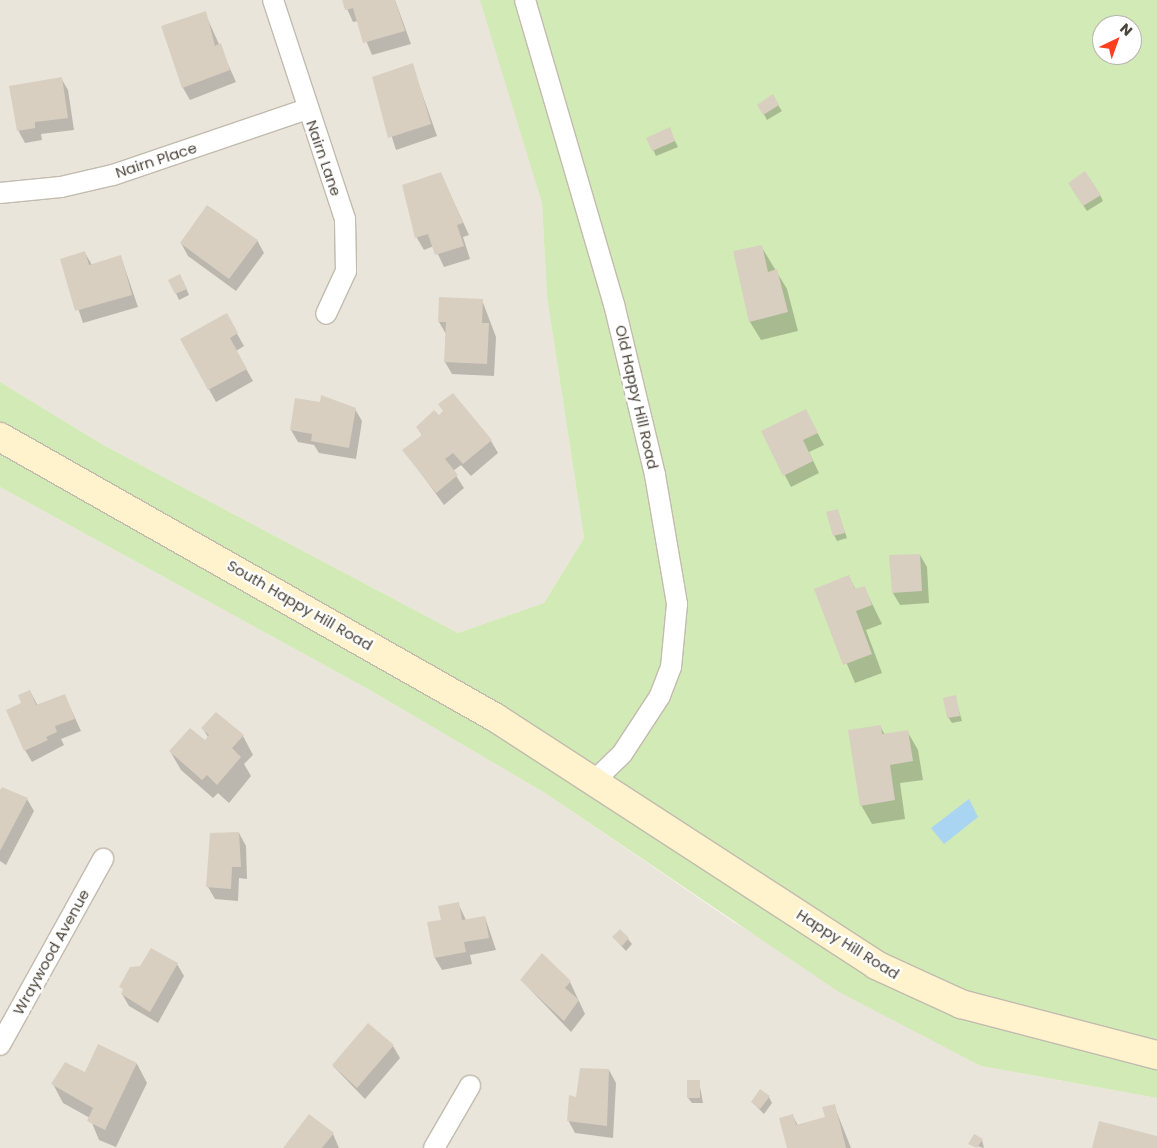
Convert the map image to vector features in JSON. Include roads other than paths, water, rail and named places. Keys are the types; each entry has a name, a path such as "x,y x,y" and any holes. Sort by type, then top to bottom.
{"street":[{"name":"Nairn Lane","path":"273,0 307,109 345,219 349,244 346,271 326,314"},
{"name":"Old Happy Hill Road","path":"525,0 614,304 655,475 677,604 674,651 660,696 622,754 596,780"},
{"name":"Nairn Place","path":"0,193 61,187 113,175 307,109"},
{"name":"South Happy Hill Road","path":"0,437 282,594 596,780"},
{"name":"Happy Hill Road","path":"596,780 876,965 913,984 961,1004 1157,1055"},
{"name":"Wraywood Avenue","path":"0,1046 103,859"},
{"path":"434,1148 470,1086"}],"water":[{"path":"969,799 978,817 944,844 931,828"}]}
